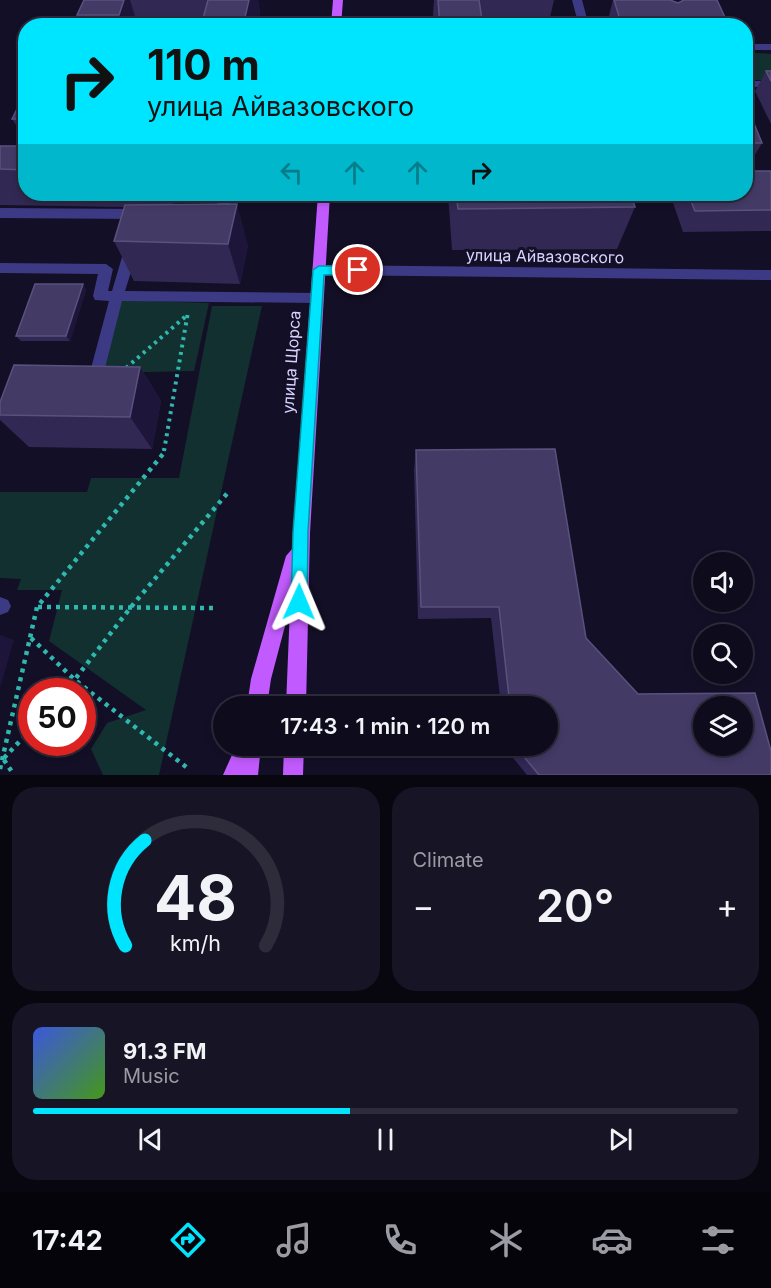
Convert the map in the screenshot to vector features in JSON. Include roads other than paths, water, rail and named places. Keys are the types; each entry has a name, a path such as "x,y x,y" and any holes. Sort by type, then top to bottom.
{"main road":[{"path":"337,18 338,0"},
{"name":"улица Щорса","path":"296,696 301,532 324,201"},
{"name":"улица Щорса","path":"258,696 261,679 301,532"},
{"path":"233,775 242,756"},
{"path":"248,775 250,756"},
{"path":"293,775 294,756"}],"street":[{"path":"577,0 582,18"},
{"path":"78,18 82,9"},
{"path":"753,46 771,46"},
{"path":"753,84 771,84"},
{"path":"221,215 224,201"},
{"path":"0,213 142,214 97,372"},
{"path":"0,268 106,269 100,296 316,298"},
{"name":"улица Айвазовского","path":"319,270 771,275"}]}
